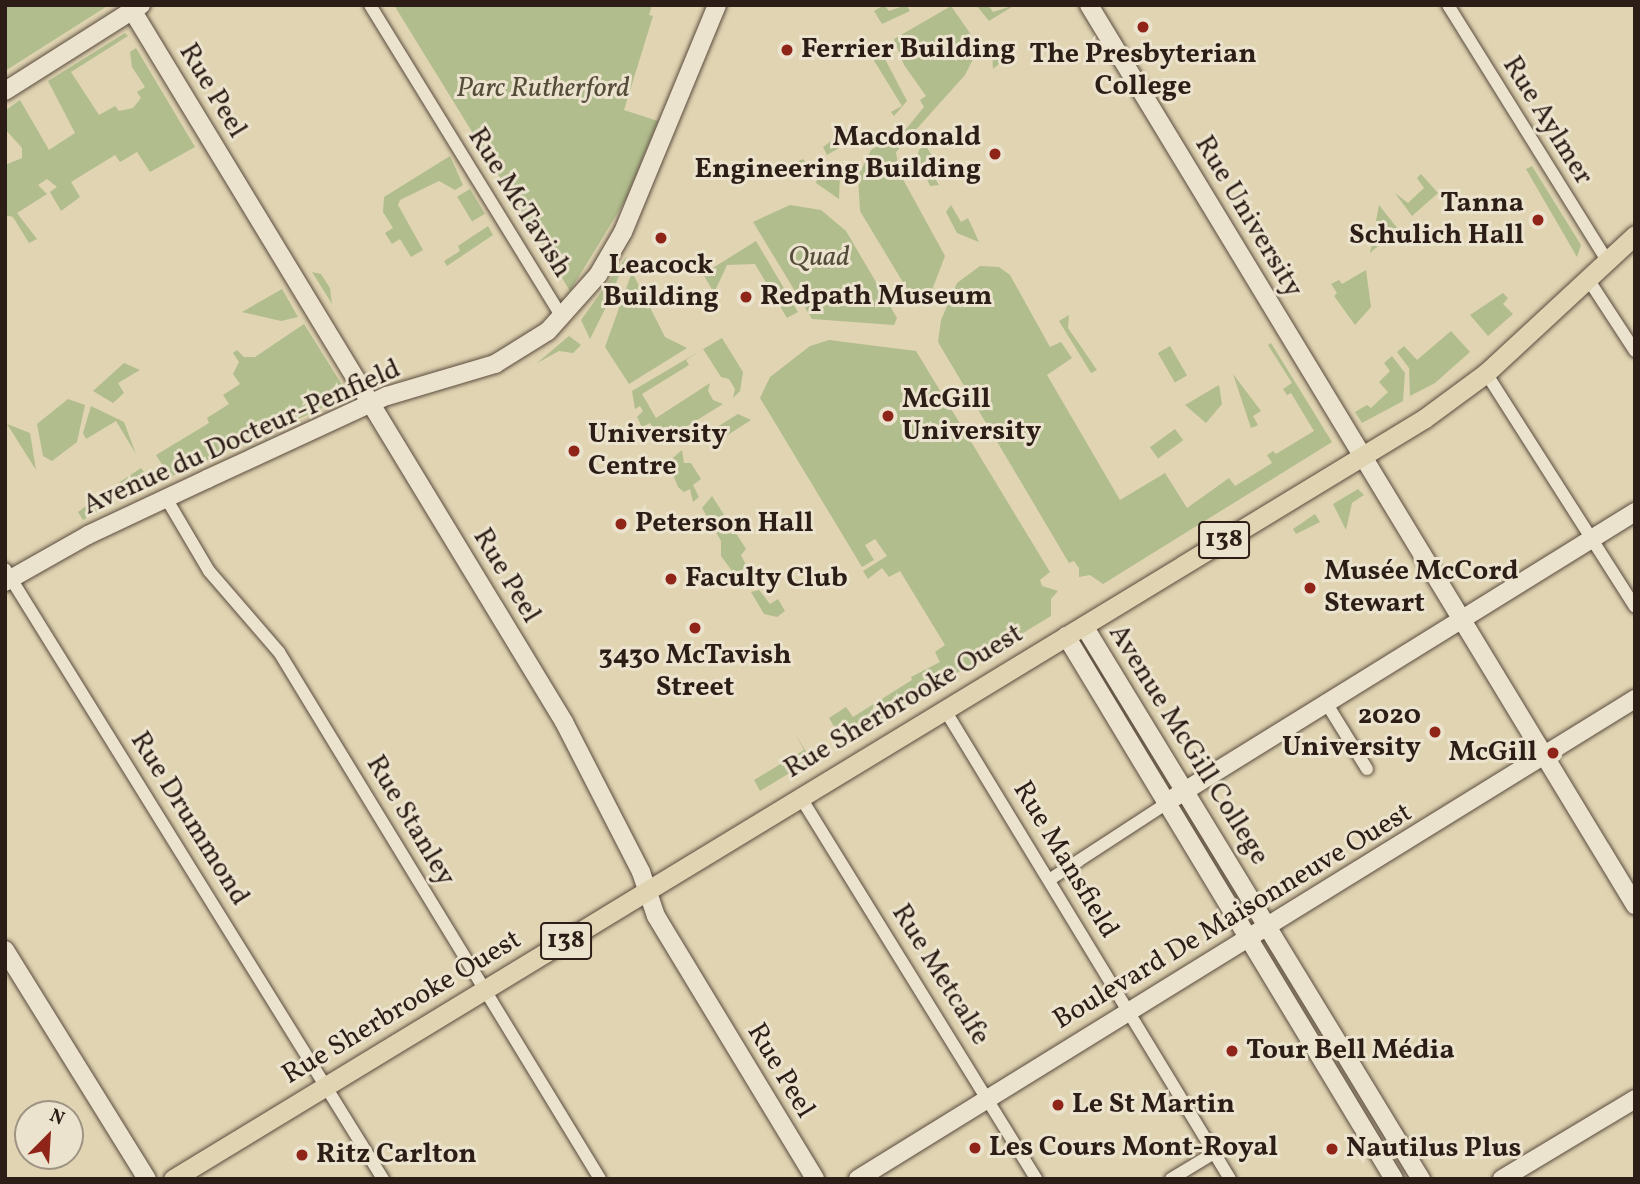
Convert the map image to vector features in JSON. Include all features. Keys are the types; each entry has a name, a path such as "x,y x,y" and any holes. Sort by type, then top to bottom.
{"main road":[{"name":"Rue Sherbrooke Ouest","path":"173,1179 1444,406 1486,373 1635,235"}],"street":[{"name":"Rue McTavish","path":"370,5 562,317"},
{"name":"Avenue du Docteur-Penfield","path":"7,577 88,535 370,404 495,364 534,342 562,317 598,275 623,232 718,5"},
{"name":"Rue University","path":"1089,5 1464,618 1544,758 1635,905"},
{"name":"Rue Aylmer","path":"1448,5 1607,260"},
{"path":"5,91 137,8"},
{"name":"Rue Peel","path":"137,8 370,404 569,732 641,872 656,916 815,1179"},
{"path":"1588,279 1635,351"},
{"path":"1486,373 1635,607"},
{"name":"Rue Stanley","path":"166,498 204,564 279,652 600,1179"},
{"path":"1049,880 1325,701 1635,512"},
{"name":"Rue Drummond","path":"7,577 383,1179"},
{"name":"Avenue McGill College","path":"1084,626 1421,1179"},
{"name":"Avenue McGill College","path":"1066,636 1394,1179"},
{"name":"Boulevard De Maisonneuve Ouest","path":"858,1179 987,1097 1544,758 1635,699"},
{"path":"1325,701 1367,769"},
{"name":"Rue Mansfield","path":"945,710 1230,1179"},
{"name":"Rue Metcalfe","path":"801,797 1037,1179"},
{"path":"5,950 147,1179"},
{"name":"Rue Drummond","path":"325,1086 333,1110 375,1179"},
{"path":"1502,1179 1635,1099"},
{"path":"1171,1179 1214,1153"}],"green space":[{"path":"5,5 109,5 5,71"},
{"name":"Parc Rutherford","path":"394,5 652,5 649,15 653,16 624,110 658,121 625,201 570,291"},
{"path":"884,5 889,11 906,5 910,11 882,24 874,11"},
{"path":"976,5 988,5 993,12 1015,5 989,21"},
{"path":"951,6 974,39 975,55 965,75 896,152 899,172 945,256 926,306 916,304 860,211 858,176 871,150 906,129 924,107 920,100 926,96 904,65 894,39"},
{"path":"125,33 128,36 71,72 99,115 115,106 119,111 133,108 141,98 137,92 145,87 132,67 130,52 136,48 195,147 150,172 137,152 120,162 115,155 71,182 80,197 61,211 50,192 57,187 47,179 38,185 47,194 17,213 37,239 29,243 13,217 5,215 5,165 22,158 22,148 5,129 6,110 20,100 49,150 75,133 48,81"},
{"path":"1000,45 1007,57 993,69 992,53"},
{"path":"884,57 907,101 894,116 891,112 902,106 873,59"},
{"path":"847,129 851,141 827,155 823,147"},
{"path":"939,130 942,134 925,144"},
{"path":"925,144 936,163 929,168 939,185 930,186 917,156"},
{"path":"450,156 463,185 455,190 439,181 400,200 398,205 423,250 411,257 400,239 392,244 385,233 393,228 383,212 384,197"},
{"path":"803,159 808,166 799,175 778,180 774,172"},
{"path":"1532,166 1581,245 1577,257 1526,169"},
{"path":"830,168 840,173 839,199 816,183 818,175"},
{"path":"1421,174 1438,193 1412,216 1395,193 1408,203 1424,188 1417,178"},
{"path":"470,189 485,214 472,222 457,197"},
{"name":"Quad","path":"790,205 821,210 846,231 897,318 894,325 812,319 753,222"},
{"path":"951,205 961,222 968,218 979,242 957,233 946,212"},
{"path":"1379,205 1398,229 1370,253"},
{"path":"488,226 493,235 447,266 444,261 460,251 458,246"},
{"path":"756,241 798,312 787,318 755,264 727,265 714,293 703,274"},
{"path":"627,256 608,303 590,339 581,320"},
{"path":"980,266 999,267 1010,275 1050,347 1061,342 1072,358 1047,375 1120,500 1165,473 1187,508 1229,478 1235,486 1272,463 1267,455 1273,451 1276,454 1314,431 1291,393 1287,395 1283,389 1292,383 1268,345 1271,343 1332,442 1103,584 1090,575 1079,577 1079,568 1074,561 1069,563 938,342 941,320 957,283"},
{"path":"1366,270 1371,307 1355,325 1334,296 1337,293 1331,284 1339,280 1342,284"},
{"path":"312,272 321,274 330,288 332,304"},
{"path":"632,272 665,337 687,348 629,384 605,347"},
{"path":"282,289 298,317 281,321 242,312"},
{"path":"1503,293 1508,298 1503,304 1513,314 1488,336 1470,315"},
{"path":"1069,315 1068,328 1097,370 1091,373 1059,321"},
{"path":"304,324 344,388 345,398 170,477 156,455 209,423 207,418 229,404 223,395 240,384 233,374 239,362 233,353 237,350 244,357 255,357"},
{"path":"1451,331 1470,352 1435,383 1410,396 1409,368 1397,352 1404,346 1417,360"},
{"path":"569,336 581,345 573,353 559,351 537,363"},
{"path":"722,338 743,372 740,391 733,398 735,389 729,379 721,377 703,349"},
{"path":"829,340 916,351 1050,572 1040,580 1042,586 1058,591 1051,599 1051,616 843,742 829,718 846,707 853,717 912,680 911,677 940,662 935,652 945,645 900,571 889,577 882,568 868,579 863,571 887,556 875,539 865,545 874,560 862,567 760,398 770,377 810,346"},
{"path":"1170,346 1187,375 1175,382 1158,353"},
{"path":"700,351 686,360 689,365 642,394 656,418 710,383 708,391 713,400 723,404 673,435 651,442 646,434 654,429 650,423 642,427 637,417 643,411 640,406 635,409 632,391"},
{"path":"1392,356 1405,373 1403,401 1362,423 1355,412 1367,405 1371,408 1388,392 1379,382 1390,371 1384,363"},
{"path":"124,363 140,370 118,383 124,393 113,403 93,391"},
{"path":"1233,374 1261,411 1253,416 1258,425 1251,428"},
{"path":"1219,385 1222,404 1206,423 1185,405"},
{"path":"68,399 85,405 77,442 52,461 43,456 37,424"},
{"path":"91,406 124,422 136,454 116,421 86,439 83,433"},
{"path":"738,414 751,420 723,438 717,427"},
{"path":"7,424 30,433 36,470"},
{"path":"1175,429 1183,440 1158,459 1150,447"},
{"path":"682,450 684,463 691,463 701,479 693,485 699,497 693,502 690,489 684,492 678,487 668,462"},
{"path":"141,468 154,485 125,498 117,484"},
{"path":"1358,489 1364,495 1352,503 1346,530 1333,504"},
{"path":"106,491 114,504 83,520 78,512"},
{"path":"712,496 746,549 741,555 750,573 746,581 741,583 721,556 721,541 702,508"},
{"path":"1315,514 1320,522 1296,534 1293,529"},
{"path":"759,590 770,604 778,599 785,611 777,617 764,614 751,592"},
{"path":"795,733 811,760 760,791 754,780 804,750"}],"place":[{"name":"The Presbyterian College","path":"1143,27"},
{"name":"Ferrier Building","path":"787,50"},
{"name":"Macdonald Engineering Building","path":"995,154"},
{"name":"Tanna Schulich Hall","path":"1538,220"},
{"name":"Leacock Building","path":"661,238"},
{"name":"Redpath Museum","path":"746,297"},
{"name":"McGill University","path":"888,416"},
{"name":"University Centre","path":"574,451"},
{"name":"Peterson Hall","path":"621,524"},
{"name":"Faculty Club","path":"671,579"},
{"name":"Musée McCord Stewart","path":"1310,588"},
{"name":"3430 McTavish Street","path":"695,628"},
{"name":"2020 University","path":"1435,732"},
{"name":"McGill","path":"1553,753"},
{"name":"Tour Bell Média","path":"1232,1051"},
{"name":"Le St Martin","path":"1058,1105"},
{"name":"Les Cours Mont-Royal","path":"975,1148"},
{"name":"Nautilus Plus","path":"1332,1149"},
{"name":"Ritz Carlton","path":"302,1155"}]}
